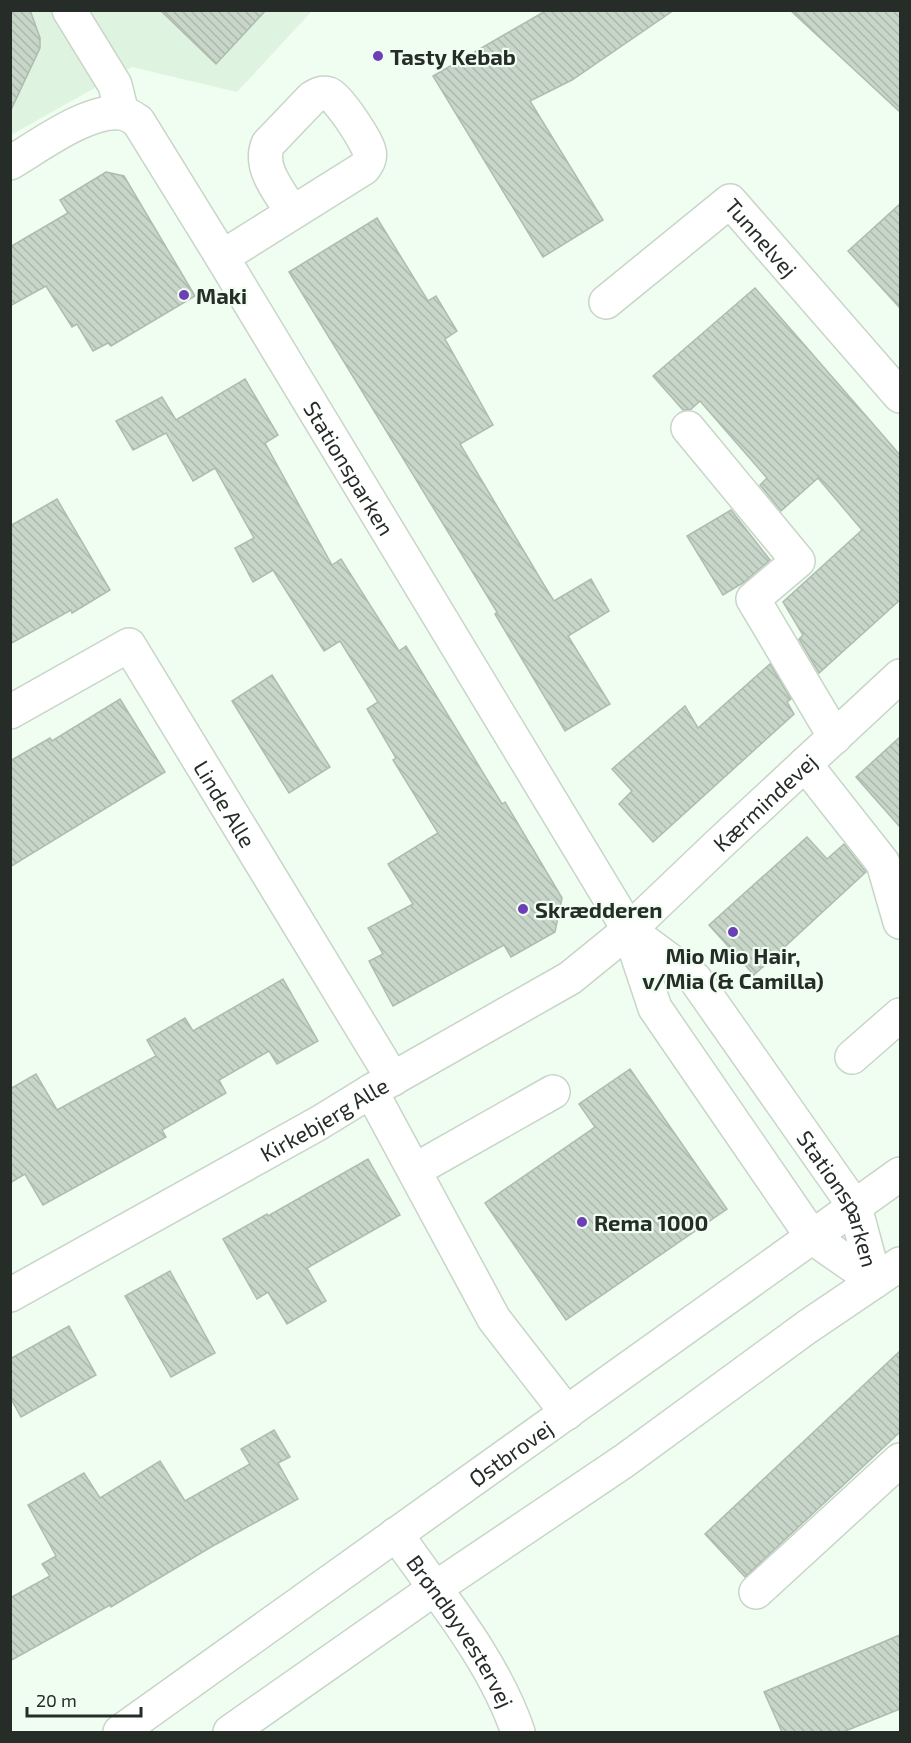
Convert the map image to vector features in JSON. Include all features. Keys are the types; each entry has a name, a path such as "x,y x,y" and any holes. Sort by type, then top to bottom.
{"street":[{"path":"10,163 78,124 105,114 122,113 115,86 69,10"},
{"name":"Stationsparken","path":"122,113 138,121 144,130 629,930 655,1008 813,1238 888,1273"},
{"name":"Tunnelvej","path":"606,302 730,201 900,396"},
{"path":"222,257 292,212"},
{"path":"688,428 798,561 753,599 835,737"},
{"name":"Linde Alle","path":"10,712 129,645 382,1085"},
{"name":"Kærmindevej","path":"629,930 900,676"},
{"path":"805,764 883,863 900,922"},
{"name":"Stationsparken","path":"629,930 695,979 855,1207 888,1273"},
{"name":"Kirkebjerg Alle","path":"10,1295 312,1127 570,978 629,930"},
{"path":"852,1057 900,1015"},
{"path":"382,1085 415,1170 494,1319 567,1413"},
{"path":"415,1170 553,1092"},
{"name":"Østbrovej","path":"120,1732 900,1174"},
{"path":"230,1732 434,1589 624,1461 807,1327 888,1273"},
{"path":"756,1592 900,1460"},
{"name":"Brøndbyvestervej","path":"396,1534 487,1666 518,1732"}],"shaded area":[{"path":"11,11 312,11 237,92 132,67 11,135"}],"building":[{"path":"10,10 30,10 40,38 40,48 10,112"},
{"path":"160,10 266,10 216,64"},
{"path":"547,10 674,10 572,80 530,101 603,220 543,257 433,76"},
{"path":"790,10 900,10 900,112"},
{"path":"106,172 124,176 195,296 111,346 108,343 93,351 77,324 72,327 46,286 10,306 10,247 68,213 60,200"},
{"path":"900,204 900,308 848,251"},
{"path":"377,218 428,301 436,296 457,331 445,339 493,425 460,444 554,601 591,579 609,611 568,636 610,704 565,731 495,614 497,612 289,272"},
{"path":"755,288 900,455 900,600 819,673 799,639 803,635 783,602 862,530 818,478 781,511 760,485 767,478 700,401 690,410 683,410 653,376"},
{"path":"245,379 278,435 265,443 332,565 341,559 399,651 406,646 502,804 505,802 562,898 555,932 511,957 504,945 393,1006 369,961 383,954 368,928 413,904 388,864 438,833 393,760 396,758 367,709 378,702 340,641 324,651 273,570 253,582 235,548 254,538 215,468 193,481 166,433 133,450 116,421 162,397 176,420"},
{"path":"57,499 110,590 72,613 71,610 10,644 10,526"},
{"path":"731,510 770,560 743,583 723,595 687,536"},
{"path":"770,664 791,699 787,702 794,714 653,842 619,804 632,791 612,769 685,706 698,728"},
{"path":"272,675 330,767 289,793 232,701"},
{"path":"120,699 165,772 10,867 10,761 50,738 52,741"},
{"path":"900,737 900,827 856,777"},
{"path":"807,837 827,859 844,844 866,872 754,975 709,925"},
{"path":"283,979 318,1041 277,1064 269,1051 219,1080 226,1093 162,1130 166,1137 43,1205 25,1174 10,1183 10,1089 36,1074 57,1110 156,1056 147,1040 185,1018 193,1031"},
{"path":"630,1069 727,1209 566,1320 485,1203 595,1127 579,1104"},
{"path":"368,1159 400,1215 307,1268 326,1301 287,1324 268,1292 257,1299 223,1239"},
{"path":"170,1271 215,1353 171,1377 125,1296"},
{"path":"69,1326 96,1375 21,1417 10,1397 10,1359"},
{"path":"900,1351 900,1432 745,1577 705,1534"},
{"path":"274,1430 290,1457 278,1463 298,1499 211,1547 111,1607 110,1605 10,1661 10,1598 50,1576 42,1564 56,1556 28,1505 84,1473 100,1498 160,1461 185,1501 250,1464 241,1449"},
{"path":"900,1635 900,1709 843,1732 782,1732 764,1692"}],"place":[{"name":"Tasty Kebab","path":"378,56"},
{"name":"Maki","path":"184,295"},
{"name":"Skrædderen","path":"523,909"},
{"name":"Mio Mio Hair, v/Mia (& Camilla)","path":"733,932"},
{"name":"Rema 1000","path":"582,1222"}]}
